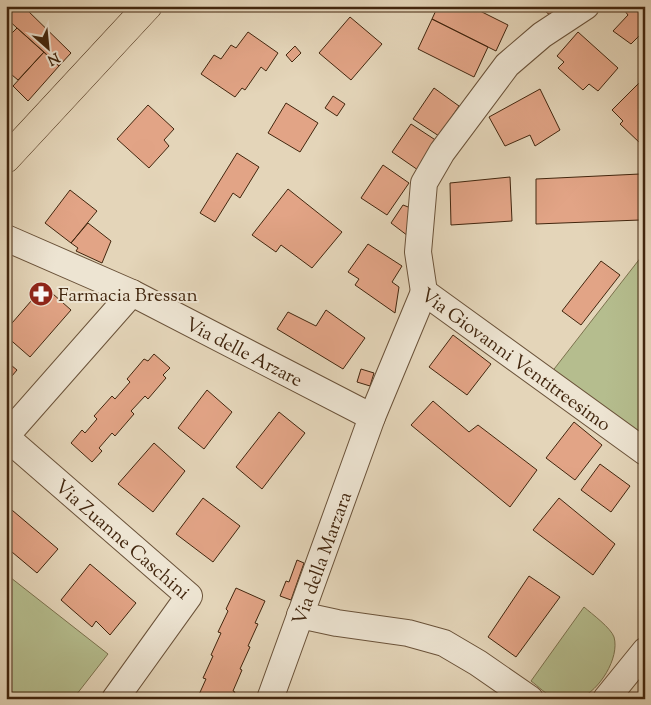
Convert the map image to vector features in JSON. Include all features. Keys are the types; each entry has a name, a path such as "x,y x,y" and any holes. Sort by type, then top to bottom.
{"main road":[{"path":"6,159 148,6"}],"street":[{"path":"424,292 418,252 424,183 442,152 507,65 542,35 586,6"},
{"name":"Via delle Arzare","path":"6,238 132,293 372,417"},
{"name":"Via Giovanni Ventitreesimo","path":"372,417 424,292 645,452"},
{"path":"6,436 132,293"},
{"name":"Via della Marzara","path":"270,699 372,417"},
{"name":"Via Zuanne Caschini","path":"6,436 189,596 125,695"},
{"path":"300,615 337,623 408,633 444,643 478,663 530,699"},
{"path":"606,699 645,651"}],"green space":[{"path":"645,252 645,441 551,373"},
{"path":"6,574 108,654 73,699 6,699"},
{"path":"584,607 605,625 614,637 614,654 611,664 601,681 580,698 561,699 553,697 531,681"}],"building":[{"path":"6,6 23,6 71,53 59,66 6,18"},
{"path":"260,6 271,6 267,11"},
{"path":"438,6 470,6 508,25 496,51 432,19"},
{"path":"539,6 550,6 556,11 551,16"},
{"path":"550,6 576,6 562,16"},
{"path":"621,6 645,6 645,30 631,44 613,31 628,15"},
{"path":"350,17 382,44 351,80 319,53"},
{"path":"432,19 488,47 474,77 418,49"},
{"path":"17,28 44,52 18,80 6,70 6,39"},
{"path":"248,32 278,53 266,71 261,67 245,90 242,88 235,97 201,74 214,55 221,59 231,45 236,48"},
{"path":"578,32 618,68 598,91 589,84 583,90 558,68 564,62 557,56"},
{"path":"295,46 301,53 292,62 286,55"},
{"path":"44,52 59,66 28,101 13,86"},
{"path":"639,83 645,89 645,140 641,144 620,124 623,121 612,110"},
{"path":"434,88 459,106 439,136 413,119"},
{"path":"540,89 560,130 535,146 530,135 505,146 489,117"},
{"path":"333,96 345,104 337,116 325,108"},
{"path":"286,103 318,123 300,152 268,133"},
{"path":"148,105 174,129 164,140 169,146 149,168 117,139"},
{"path":"411,124 437,141 418,170 392,152"},
{"path":"237,153 259,167 240,198 233,193 215,222 200,213"},
{"path":"383,165 409,183 387,215 361,198"},
{"path":"640,174 640,220 536,224 536,179"},
{"path":"510,177 512,221 451,225 450,183"},
{"path":"288,189 342,232 312,268 281,245 276,252 252,235"},
{"path":"70,190 97,211 71,243 45,223"},
{"path":"403,205 416,210 412,239 391,223"},
{"path":"88,223 111,241 102,263 76,251 78,248 71,243"},
{"path":"368,244 402,266 392,282 399,287 395,313 355,285 359,279 348,272"},
{"path":"601,261 620,275 581,325 562,311"},
{"path":"44,286 71,310 30,357 6,336 6,330"},
{"path":"326,310 365,338 343,369 277,329 288,312 316,326"},
{"path":"453,335 491,364 467,395 429,367"},
{"path":"154,354 170,368 163,375 166,378 148,399 145,396 131,411 134,414 115,436 112,433 99,448 102,451 92,462 71,443 82,430 85,433 97,419 94,416 112,396 115,399 130,382 127,379 144,359 148,361"},
{"path":"6,361 17,370 6,383"},
{"path":"361,369 374,373 370,386 357,382"},
{"path":"207,390 232,412 204,449 178,428"},
{"path":"433,401 469,432 478,425 537,470 510,507 411,425"},
{"path":"279,412 305,433 262,489 236,467"},
{"path":"574,422 602,445 575,480 546,458"},
{"path":"154,443 185,471 153,512 118,484"},
{"path":"600,464 630,486 611,512 581,490"},
{"path":"203,498 240,526 213,562 176,534"},
{"path":"559,498 615,544 593,575 533,530"},
{"path":"6,505 58,549 37,573 6,547"},
{"path":"297,560 304,563 291,600 280,596 286,581 289,582"},
{"path":"90,564 136,603 110,635 96,621 92,627 61,600"},
{"path":"529,576 560,597 516,657 488,637"},
{"path":"236,588 265,601 255,623 258,624 240,669 242,670 233,691 235,692 232,699 197,699 206,679 203,678 213,656 211,655 221,633 218,632 228,611 226,609"}],"place":[{"name":"Farmacia Bressan","path":"41,294"}]}
